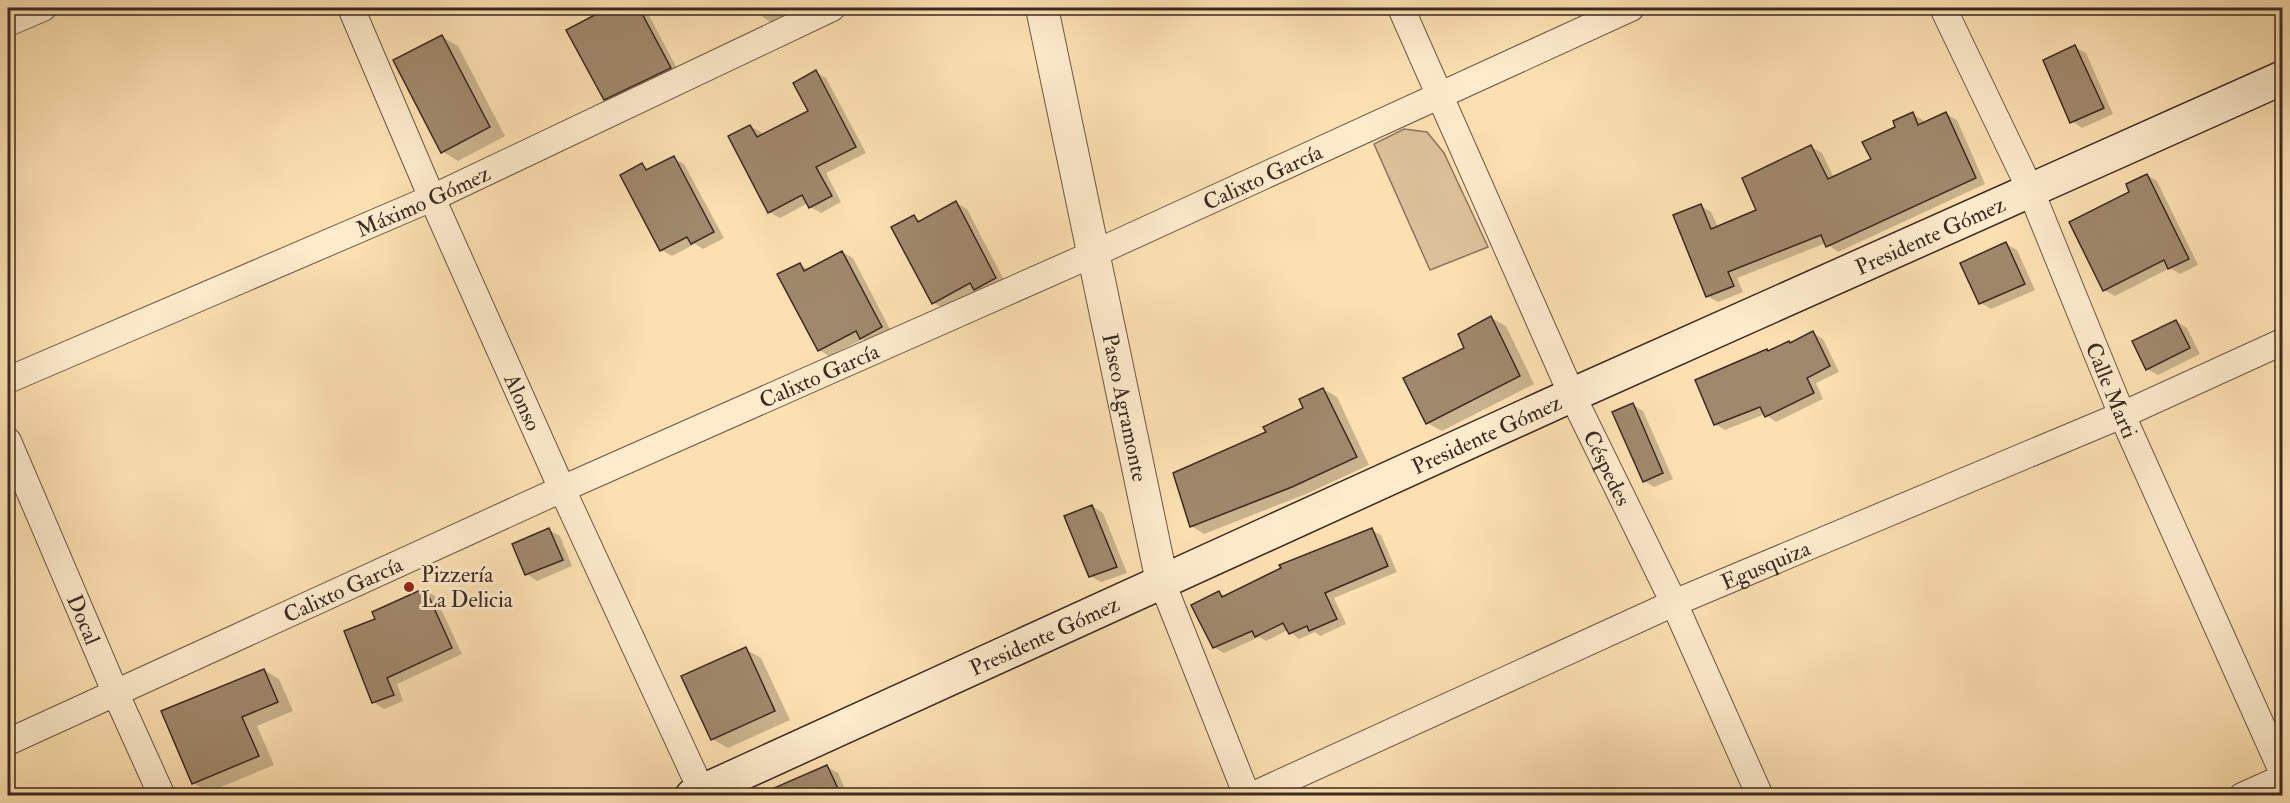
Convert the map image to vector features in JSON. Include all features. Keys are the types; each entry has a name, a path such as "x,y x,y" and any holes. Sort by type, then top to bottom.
{"main road":[{"name":"Presidente Gómez","path":"699,794 1572,395 2283,78"}],"street":[{"path":"8,23 42,8"},
{"name":"Alonso","path":"351,8 432,198 699,794"},
{"name":"Máximo Gómez","path":"8,380 432,198 832,8"},
{"name":"Paseo Agramonte","path":"1042,8 1162,582 1249,795"},
{"name":"Céspedes","path":"1401,8 1572,395 1674,603 1760,795"},
{"name":"Calixto García","path":"8,742 562,489 1093,254 1630,8"},
{"name":"Calle Marti","path":"1943,8 2030,189 2122,415 2283,771"},
{"name":"Egusquiza","path":"1249,795 1674,603 2122,415 2283,342"},
{"name":"Docal","path":"8,441 116,694 162,795"},
{"path":"2242,795 2283,778"}],"shaded area":[{"path":"1404,129 1427,132 1444,153 1488,247 1430,270 1374,144"}],"building":[{"path":"608,8 639,8 671,68 604,100 566,30"},
{"path":"442,35 490,127 441,153 393,60"},
{"path":"2075,45 2104,108 2070,123 2043,60"},
{"path":"816,70 856,147 816,167 832,196 809,208 802,195 768,213 728,136 750,125 757,137 808,111 793,83"},
{"path":"1913,112 1918,125 1946,112 1976,178 1826,247 1821,235 1728,272 1734,286 1706,297 1673,215 1701,204 1711,229 1756,210 1742,178 1811,145 1828,179 1871,159 1862,142 1895,127 1893,121"},
{"path":"674,156 714,232 691,244 687,237 660,251 620,175 642,163 646,170"},
{"path":"2147,174 2189,259 2168,269 2164,260 2103,291 2069,222 2129,192 2126,184"},
{"path":"956,201 996,278 974,290 970,283 932,304 891,227 914,215 918,222"},
{"path":"2006,242 2025,284 1979,304 1960,263"},
{"path":"842,251 882,327 860,339 856,331 818,351 777,274 800,263 804,271"},
{"path":"1491,316 1520,376 1426,424 1403,378 1464,348 1458,334"},
{"path":"2176,320 2190,348 2146,370 2132,341"},
{"path":"1813,331 1830,366 1807,378 1814,393 1765,417 1760,407 1714,425 1695,380 1767,349 1768,351 1789,341 1790,343"},
{"path":"1323,388 1357,457 1292,487 1190,527 1173,473 1266,432 1263,427 1303,408 1299,399"},
{"path":"1633,403 1663,473 1643,482 1612,412"},
{"path":"1092,505 1117,567 1089,577 1064,516"},
{"path":"549,528 563,560 525,575 512,544"},
{"path":"1372,528 1388,566 1325,593 1337,619 1309,631 1307,626 1289,634 1283,623 1255,637 1252,631 1213,648 1191,605 1219,591 1222,597 1281,568 1279,565"},
{"path":"425,588 452,648 387,678 394,695 372,703 344,631 375,619 372,612"},
{"path":"746,647 775,711 711,740 681,676"},
{"path":"264,669 278,702 242,717 259,756 192,784 161,711"},
{"path":"827,765 841,795 758,795"}],"place":[{"name":"Pizzería La Delicia","path":"409,587"}]}
